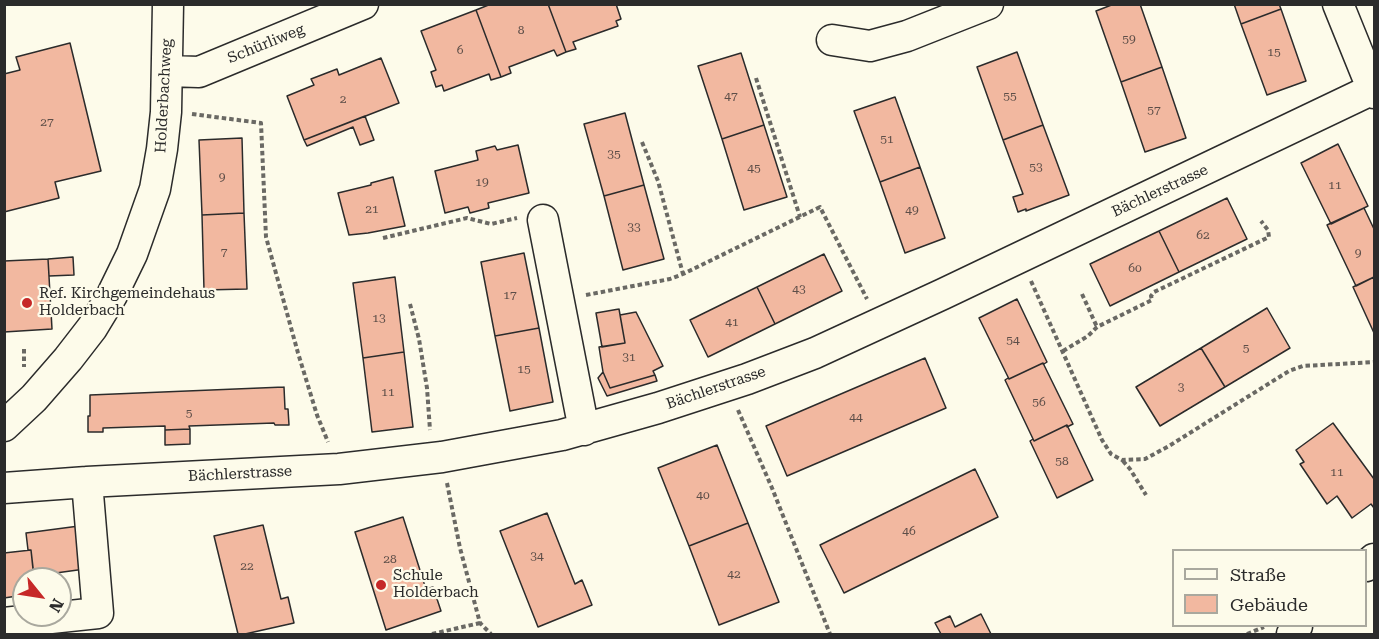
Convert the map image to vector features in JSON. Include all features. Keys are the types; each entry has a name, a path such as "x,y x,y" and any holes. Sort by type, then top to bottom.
{"street":[{"name":"Holderbachweg","path":"4,426 34,398 92,328 112,295 132,254 155,189 163,139 166,112 168,4"},
{"name":"Schürliweg","path":"167,71 199,72 363,4"},
{"path":"831,40 870,46 907,36 988,4"},
{"path":"1338,4 1374,91"},
{"name":"Bächlerstrasse","path":"4,488 339,469 442,457 584,430 747,379 815,353 1374,91"},
{"path":"531,219 584,430"},
{"path":"4,622 98,613 87,482"}],"path":[{"path":"756,78 800,217"},
{"path":"181,112 261,123 266,237 314,405 330,448"},
{"path":"642,142 658,181 683,274"},
{"path":"582,296 670,279 820,207 867,298"},
{"path":"383,238 467,218 491,224 531,219"},
{"path":"1063,351 1088,336 1097,327 1152,300 1151,296 1154,292 1269,237 1268,230 1261,221"},
{"path":"1028,275 1102,440 1110,454 1122,460 1130,469 1146,495"},
{"path":"1082,294 1097,327"},
{"path":"410,304 421,349 427,388 430,434"},
{"path":"24,349 24,374"},
{"path":"1122,460 1145,459 1161,451 1289,371 1303,366 1374,362"},
{"path":"736,404 830,634"},
{"path":"449,495 480,623 492,634"},
{"path":"432,634 480,623"},
{"path":"1246,634 1265,627"}],"building":[{"path":"491,4 548,4 566,52 557,56 554,50 509,67 511,73 501,77 476,10"},
{"path":"548,4 616,4 621,19 616,21 618,26 573,42 576,49 566,52"},
{"path":"1114,4 1140,4 1162,67 1121,82 1096,11"},
{"path":"1234,4 1279,4 1281,9 1241,24"},
{"path":"1281,9 1306,81 1267,95 1241,24"},
{"path":"476,10 501,77 491,80 489,74 444,91 442,85 436,87 431,72 436,70 421,31"},
{"path":"70,43 101,171 55,182 59,198 4,212 4,74 20,70 16,57"},
{"path":"1017,52 1043,125 1003,140 977,67"},
{"path":"741,53 764,125 722,139 698,66"},
{"path":"381,58 399,103 304,140 287,96 314,85 311,79 337,69 339,75"},
{"path":"1162,67 1186,138 1145,152 1121,82"},
{"path":"895,97 920,167 880,182 854,111"},
{"path":"625,113 644,185 604,196 584,124"},
{"path":"365,116 374,140 360,145 353,127 307,146 304,140"},
{"path":"764,125 787,197 744,210 722,139"},
{"path":"1043,125 1069,195 1018,212 1013,197 1023,194 1003,140"},
{"path":"242,138 244,213 202,215 199,140"},
{"path":"1338,144 1368,206 1331,224 1301,163"},
{"path":"518,145 529,193 488,203 489,208 470,213 468,207 445,213 435,171 478,160 476,151 495,146 497,150"},
{"path":"920,167 945,238 905,253 880,182"},
{"path":"393,177 405,226 349,235 338,193"},
{"path":"644,185 664,259 623,270 604,196"},
{"path":"1227,198 1247,239 1179,272 1159,231"},
{"path":"1364,208 1374,229 1374,277 1356,286 1327,225"},
{"path":"244,213 247,289 204,290 202,215"},
{"path":"1159,231 1179,272 1110,306 1090,264"},
{"path":"524,253 539,328 495,336 481,262"},
{"path":"824,254 842,291 775,324 757,287"},
{"path":"73,257 74,275 49,276 48,259"},
{"name":"Ref. Kirchgemeindehaus Holderbach","path":"48,259 52,329 4,332 4,261"},
{"path":"395,277 404,352 363,358 353,283"},
{"path":"1374,277 1374,333 1353,287"},
{"path":"757,287 775,324 708,357 690,320"},
{"path":"1017,299 1047,362 1009,379 979,318"},
{"path":"1267,308 1290,348 1225,387 1201,348"},
{"path":"619,309 625,343 602,347 596,313"},
{"path":"636,312 663,366 653,371 655,375 610,388 603,372 599,347 625,343 620,315"},
{"path":"539,328 553,402 510,411 495,336"},
{"path":"1201,348 1225,387 1160,426 1136,387"},
{"path":"404,352 413,427 372,432 363,358"},
{"path":"925,358 946,408 787,476 766,426"},
{"path":"1043,363 1073,424 1034,441 1005,380"},
{"path":"603,372 610,388 655,375 657,381 607,396 598,378"},
{"path":"284,387 285,409 288,409 289,425 275,425 274,423 189,426 190,429 165,430 165,426 103,428 103,432 88,432 90,395"},
{"path":"1333,423 1374,479 1374,508 1371,504 1352,518 1337,496 1327,504 1300,464 1304,462 1296,450"},
{"path":"1067,425 1093,480 1057,498 1030,441"},
{"path":"190,429 190,444 165,445 165,430"},
{"path":"717,445 748,523 689,546 658,468"},
{"path":"975,469 998,517 844,593 820,545"},
{"path":"547,513 575,584 582,580 592,605 538,627 500,531"},
{"path":"403,517 426,589 433,587 441,611 386,630 355,532"},
{"path":"748,523 779,602 719,625 689,546"},
{"path":"263,525 281,599 288,597 294,623 238,634 214,536"},
{"path":"79,526 85,569 72,571 72,567 33,567 26,533"},
{"path":"31,550 33,567 12,567 12,597 4,598 4,553"},
{"path":"981,614 991,634 941,634 935,623 950,616 955,627"}],"place":[{"name":"Ref. Kirchgemeindehaus Holderbach","path":"27,303"},
{"name":"Schule Holderbach","path":"381,585"}]}
